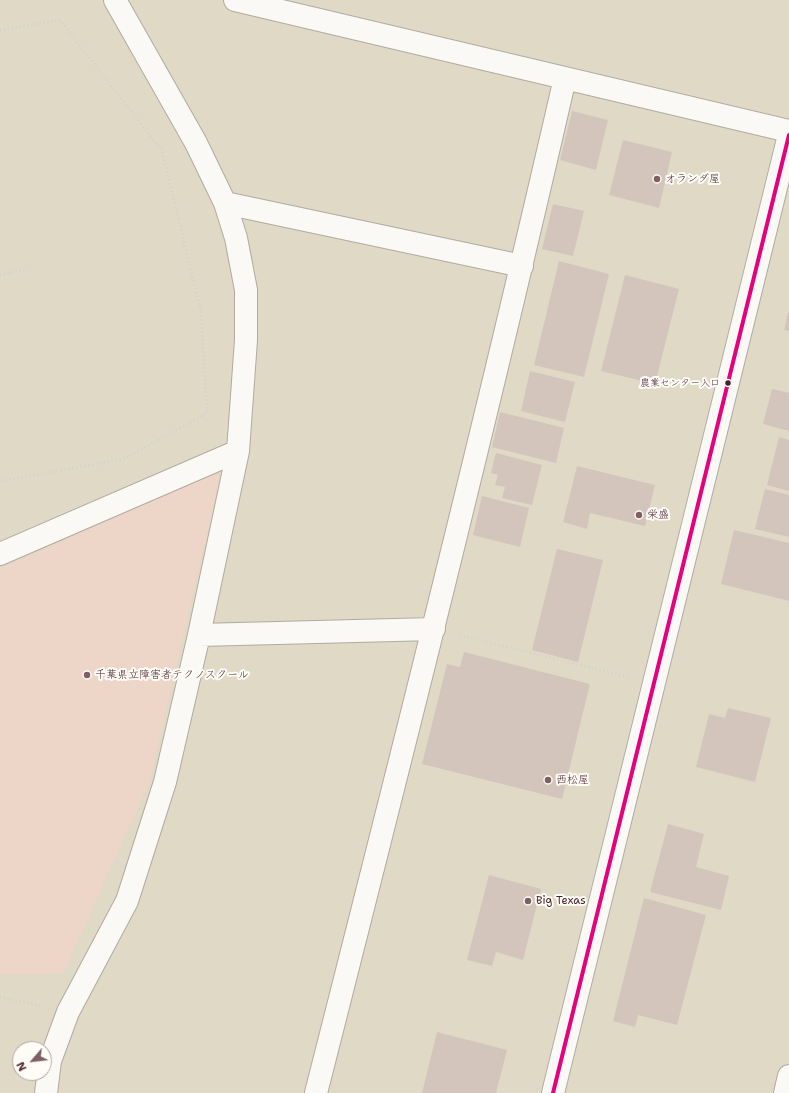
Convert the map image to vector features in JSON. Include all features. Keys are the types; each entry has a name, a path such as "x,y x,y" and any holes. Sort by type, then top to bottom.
{"street":[{"path":"46,1093 50,1060 68,1012 127,901 165,782 199,635 238,451 246,340 246,290 236,238 225,203 196,142 115,0"},
{"path":"235,0 789,131"},
{"path":"316,1093 434,629 522,266 565,78"},
{"path":"553,1093 789,135"},
{"path":"225,203 522,266"},
{"path":"0,554 238,451"},
{"path":"199,635 434,629"},
{"path":"785,1093 789,1076"}],"path":[{"path":"0,30 60,20 162,151 201,312 207,413 124,459 0,481"},
{"path":"0,275 28,269"},
{"path":"434,629 654,684"},
{"path":"0,997 68,1012"}],"shaded area":[{"name":"千葉県立障害者テクノスクール","path":"213,473 220,477 150,780 63,974 0,974 0,569"}],"building":[{"path":"572,111 608,120 596,170 560,160"},
{"path":"623,140 672,152 659,208 609,195"},
{"path":"553,204 584,211 573,256 542,249"},
{"path":"559,261 609,274 584,377 534,365"},
{"path":"625,275 679,289 655,384 601,371"},
{"path":"789,313 789,331 784,330"},
{"path":"530,371 575,382 565,422 521,411"},
{"path":"772,389 789,393 789,431 763,424"},
{"path":"500,412 564,428 556,463 492,447"},
{"path":"779,437 789,440 789,491 767,485"},
{"path":"496,453 542,465 532,505 502,498 505,487 495,485 498,475 491,473"},
{"path":"577,466 655,485 645,526 590,513 587,529 563,522"},
{"path":"765,489 789,495 789,537 755,529"},
{"path":"482,496 529,508 520,547 473,535"},
{"path":"734,530 789,543 789,601 721,584"},
{"path":"557,549 603,560 578,662 532,650"},
{"path":"464,652 590,684 562,799 422,764 447,664 460,667"},
{"path":"728,708 771,718 755,782 696,767 709,714 725,718"},
{"path":"668,824 704,834 696,867 729,876 721,910 650,892"},
{"path":"489,875 541,889 523,960 496,952 492,966 467,960"},
{"path":"644,898 706,915 677,1025 638,1015 635,1027 613,1021"},
{"path":"437,1032 507,1050 496,1093 422,1093"}],"transit line":[{"path":"553,1093 789,135"}],"place":[{"name":"オランダ屋","path":"657,179"},
{"name":"農業センター入口","path":"728,383"},
{"name":"栄盛","path":"639,515"},
{"name":"千葉県立障害者テクノスクール","path":"87,675"},
{"name":"西松屋","path":"548,780"},
{"name":"Big Texas","path":"528,901"}]}
